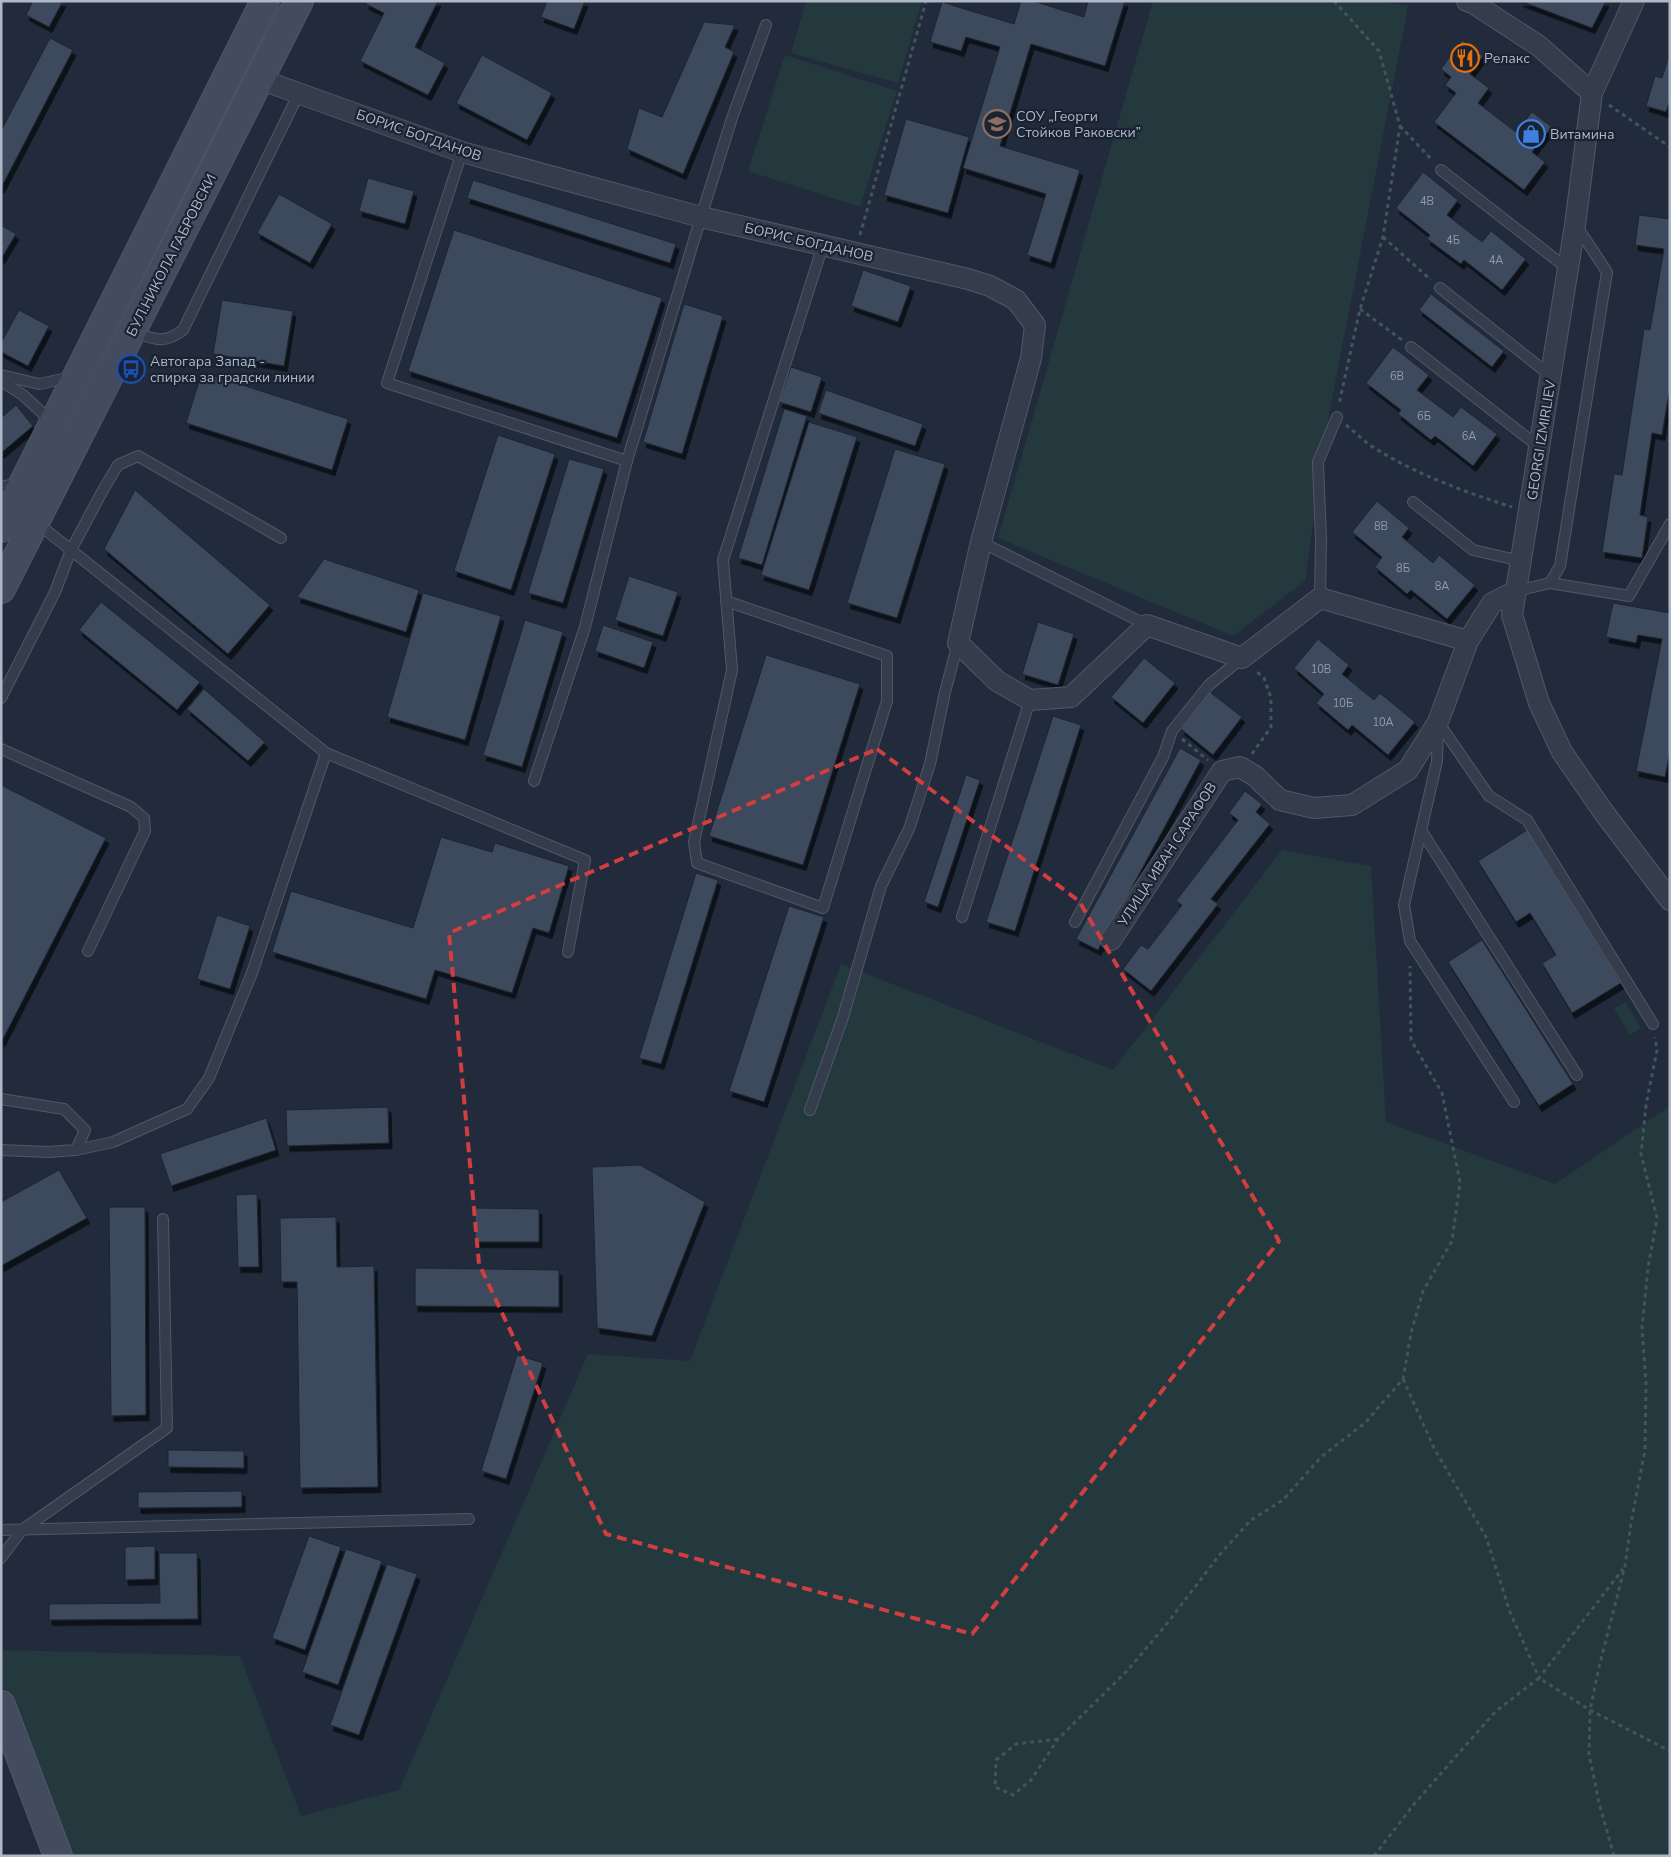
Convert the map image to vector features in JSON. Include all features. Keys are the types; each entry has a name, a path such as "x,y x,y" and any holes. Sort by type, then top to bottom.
{"street":[{"name":"БУЛ.НИКОЛА ГАБРОВСКИ","path":"1,528 13,484 54,424 265,1"},
{"name":"БУЛ.НИКОЛА ГАБРОВСКИ","path":"1,589 299,1"},
{"path":"1467,1 1539,46 1592,93"},
{"name":"GEORGI IZMIRLIEV","path":"1634,1 1592,93 1576,225 1512,615 1539,703 1562,752 1602,810 1670,900"},
{"name":"БОРИС БОГДАНОВ","path":"259,80 462,152 700,217 968,279 990,286 1016,300 1035,325 1031,358 981,542 958,643"},
{"path":"1231,769 1255,776 1280,800 1314,808 1352,805 1408,770 1438,722 1468,642 1492,603 1516,592"},
{"path":"958,643 998,681 1030,700 1071,697 1147,625 1242,658 1320,598 1468,642"},
{"name":"УЛИЦА ИВАН САРАФОВ","path":"1110,940 1231,769"},
{"path":"1,1705 58,1856"}],"lane":[{"path":"534,780 585,627 626,461 700,217 732,118 766,25"},
{"path":"132,332 160,340 174,337 183,330 299,93"},
{"path":"462,152 387,382 626,461"},
{"path":"1441,170 1568,269"},
{"path":"1550,584 1560,566 1607,272 1576,225"},
{"path":"726,601 887,656 887,701 822,908 697,863 694,842 732,670 726,601 723,560 823,245"},
{"path":"1440,288 1551,376"},
{"path":"1411,348 1539,448"},
{"path":"1,375 39,384 78,375"},
{"path":"1,381 23,395 54,424"},
{"path":"1320,598 1318,462 1336,417"},
{"path":"1,698 55,592 71,550 118,465 138,456 281,538"},
{"path":"1413,502 1473,550 1521,561"},
{"path":"36,522 326,753 585,860 568,952"},
{"path":"1516,592 1550,584 1629,596 1670,524"},
{"path":"981,542 1147,625"},
{"path":"810,1110 843,1017 881,886 909,829 930,764 945,692 958,643"},
{"path":"1075,922 1163,757 1172,731 1209,685 1242,658"},
{"path":"962,916 1030,700"},
{"path":"1438,722 1437,761 1404,905 1410,941 1514,1102"},
{"path":"1438,722 1488,796 1527,820 1653,1024"},
{"path":"1,749 131,807 144,818 145,831 88,951"},
{"path":"1,1150 48,1152 76,1150 113,1142 187,1109 209,1078 252,973 326,753"},
{"path":"1421,830 1577,1075"},
{"path":"1,1099 64,1109 85,1130 76,1150"},
{"path":"1,1558 22,1530 167,1428 163,1219"},
{"path":"1,1530 469,1519"}],"path":[{"path":"855,252 926,1"},
{"path":"1334,1 1379,51 1400,126 1383,237 1360,309 1336,417 1376,449 1415,470 1462,491 1529,512"},
{"path":"1592,93 1670,147"},
{"path":"1400,126 1441,170"},
{"path":"1383,237 1440,288"},
{"path":"1360,309 1411,348"},
{"path":"1670,439 1670,444"},
{"path":"1172,731 1231,769 1258,748 1271,726 1271,698 1264,678 1242,658"},
{"path":"1058,1739 1016,1744 996,1760 995,1787 1013,1795 1031,1780 1058,1739 1127,1671 1165,1626 1221,1553 1251,1520 1283,1500 1321,1457 1366,1422 1403,1379 1412,1333 1423,1292 1452,1241 1460,1182 1442,1093 1412,1040 1410,941"},
{"path":"1614,1856 1599,1803 1589,1754 1590,1710 1625,1566 1630,1523 1645,1450 1646,1384 1642,1328 1648,1268 1657,1218 1641,1154 1646,1105 1657,1050 1653,1024"},
{"path":"1403,1379 1434,1448 1486,1537 1510,1612 1539,1678 1590,1710 1670,1751"},
{"path":"1374,1856 1422,1796 1495,1712 1539,1678 1625,1566"}],"highlighted area":[{"path":"877,749 1079,901 1279,1241 972,1634 606,1534 479,1264 449,933"}],"green space":[{"path":"806,1 922,1 898,83 791,53"},
{"path":"1153,1 1377,1 1408,6 1328,420 1305,581 1233,636 998,538"},
{"path":"785,55 897,91 860,207 748,171"},
{"path":"1282,850 1371,866 1386,1122 1555,1184 1670,1106 1670,1856 58,1856 1,1705 1,1650 240,1656 301,1816 399,1790 588,1354 690,1361 841,964 1113,1070"},
{"path":"1625,1002 1641,1028 1630,1035 1614,1009"}],"building":[{"path":"33,1 63,1 49,27 26,15"},
{"path":"367,1 438,1 415,47 445,63 428,95 360,61 384,13 366,4"},
{"path":"547,1 585,1 574,29 541,17"},
{"path":"1021,1 1033,1 1084,17 1088,1 1125,1 1105,66 1031,44 1000,146 1080,170 1051,263 1027,255 1046,194 963,168 1000,47 966,37 961,51 930,42 942,2 1014,24"},
{"path":"1520,1 1606,1 1592,28"},
{"path":"704,22 735,25 725,47 734,52 683,174 627,149 639,108 662,117"},
{"path":"50,38 73,50 1,188 1,131"},
{"path":"1462,40 1483,56 1470,74 1489,88 1478,103 1516,132 1532,112 1552,127 1532,152 1545,162 1524,190 1434,122 1456,93 1445,85 1451,77 1441,69"},
{"path":"1670,52 1670,100 1666,112 1646,106 1655,76 1662,78"},
{"path":"482,55 552,93 527,140 456,103"},
{"path":"906,119 969,137 948,213 884,195"},
{"path":"1423,172 1458,200 1447,215 1482,242 1491,231 1526,259 1502,290 1464,260 1461,264 1427,239 1430,235 1396,208"},
{"path":"368,178 414,191 405,224 359,211"},
{"path":"473,180 676,244 670,263 467,198"},
{"path":"279,194 332,224 310,263 257,233"},
{"path":"1639,215 1670,219 1670,386 1662,435 1652,433 1640,515 1648,517 1642,558 1602,552 1614,474 1622,475 1644,329 1650,330 1664,249 1635,245"},
{"path":"1,225 16,234 1,259"},
{"path":"454,230 662,298 617,438 408,371"},
{"path":"863,270 911,286 898,322 851,306"},
{"path":"1431,294 1504,351 1492,367 1419,310"},
{"path":"222,300 293,311 284,366 213,354"},
{"path":"684,304 723,316 682,454 643,442"},
{"path":"19,310 49,326 28,366 1,352 1,343"},
{"path":"1393,347 1429,375 1417,390 1453,417 1461,407 1497,434 1473,466 1435,436 1431,440 1398,414 1401,410 1366,383"},
{"path":"791,367 822,377 811,412 779,402"},
{"path":"202,372 348,419 332,470 186,423"},
{"path":"826,390 923,424 915,446 818,413"},
{"path":"16,405 33,426 1,453 1,418"},
{"path":"784,409 807,416 762,565 738,558"},
{"path":"809,422 857,437 809,590 761,575"},
{"path":"498,435 555,454 511,590 454,571"},
{"path":"895,449 945,464 897,618 847,603"},
{"path":"569,459 604,469 563,603 528,593"},
{"path":"135,490 270,605 228,654 104,549"},
{"path":"1377,501 1409,528 1402,537 1433,563 1439,555 1475,585 1447,619 1411,590 1407,594 1375,567 1382,557 1352,532"},
{"path":"324,559 419,590 406,632 297,597"},
{"path":"629,576 678,592 663,636 615,620"},
{"path":"423,593 501,616 465,740 387,717"},
{"path":"101,602 200,682 177,710 79,630"},
{"path":"1613,603 1670,613 1670,751 1665,777 1636,771 1662,639 1638,635 1636,643 1606,637"},
{"path":"525,620 563,632 522,767 483,755"},
{"path":"1038,622 1074,634 1058,685 1022,674"},
{"path":"603,625 653,642 644,668 595,651"},
{"path":"1318,639 1349,665 1342,674 1374,700 1380,693 1415,722 1388,755 1352,725 1348,730 1316,703 1324,694 1294,668"},
{"path":"766,655 860,684 803,865 709,836"},
{"path":"1144,658 1175,683 1143,723 1111,697"},
{"path":"204,689 265,742 248,761 187,709"},
{"path":"1210,692 1242,717 1213,755 1181,729"},
{"path":"1053,716 1081,725 1015,931 986,922"},
{"path":"1180,748 1201,760 1098,950 1076,939"},
{"path":"966,775 980,780 938,907 924,902"},
{"path":"1,785 106,838 2,1041 1,1041"},
{"path":"1245,791 1262,804 1256,812 1270,824 1211,899 1218,904 1151,991 1123,969 1141,945 1148,949 1182,905 1176,901 1238,820 1229,813"},
{"path":"1527,830 1621,983 1572,1013 1542,963 1556,955 1530,913 1516,922 1478,861"},
{"path":"441,837 492,852 495,843 569,866 549,933 533,928 512,993 435,970 426,999 272,952 291,891 413,928"},
{"path":"696,873 718,880 661,1064 639,1058"},
{"path":"789,906 824,917 764,1102 729,1091"},
{"path":"217,915 250,926 230,989 197,979"},
{"path":"1482,940 1573,1084 1539,1106 1448,962"},
{"path":"388,1107 389,1143 287,1146 286,1110"},
{"path":"266,1118 276,1150 171,1186 160,1154"},
{"path":"640,1165 705,1202 652,1336 597,1328 592,1167"},
{"path":"59,1170 87,1218 1,1266 1,1202"},
{"path":"257,1194 259,1267 238,1267 236,1195"},
{"path":"109,1207 145,1207 146,1415 111,1416"},
{"path":"475,1208 539,1209 539,1242 475,1242"},
{"path":"336,1217 337,1267 374,1266 378,1487 300,1488 297,1282 281,1282 280,1218"},
{"path":"415,1268 559,1270 559,1307 415,1306"},
{"path":"517,1355 543,1363 506,1479 481,1471"},
{"path":"168,1450 244,1451 244,1468 168,1467"},
{"path":"242,1491 242,1507 138,1508 138,1492"},
{"path":"309,1536 341,1547 305,1650 272,1638"},
{"path":"155,1546 155,1579 125,1580 125,1547"},
{"path":"346,1549 382,1561 338,1685 302,1672"},
{"path":"159,1553 197,1553 198,1619 49,1620 49,1604 160,1603"},
{"path":"387,1564 417,1574 359,1735 330,1725"}],"place":[{"name":"Релакс","path":"1465,58"},
{"name":"СОУ „Георги Стойков Раковски”","path":"997,124"},
{"name":"Витамина","path":"1531,134"},
{"name":"Автогара Запад - спирка за градски линии","path":"131,369"}]}
